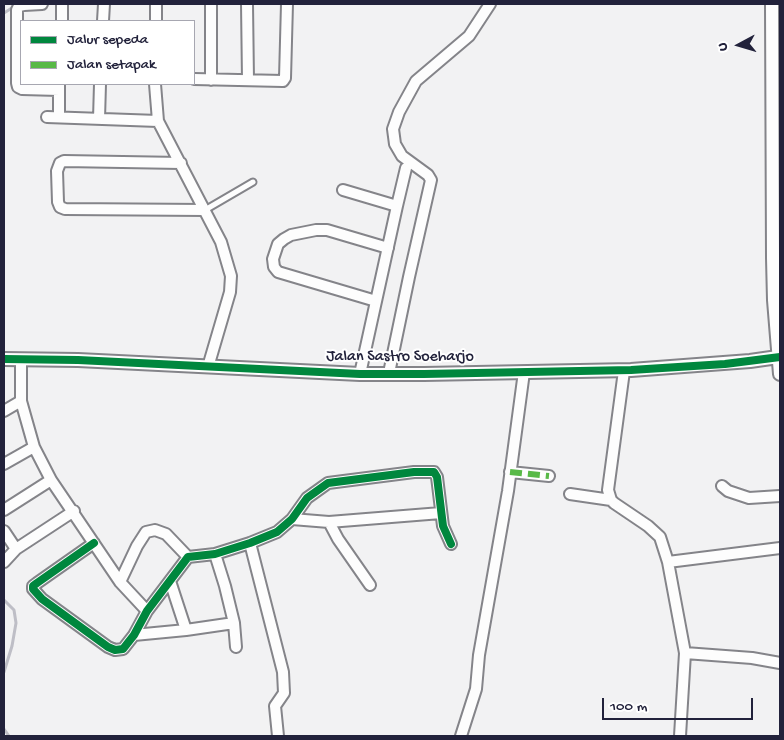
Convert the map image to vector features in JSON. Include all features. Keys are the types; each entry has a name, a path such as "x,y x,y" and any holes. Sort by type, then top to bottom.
{"street":[{"path":"42,4 19,6 17,10 17,82 18,87 22,89 59,87 59,117"},
{"path":"62,4 62,20"},
{"path":"103,20 104,4"},
{"path":"156,4 156,20"},
{"path":"211,4 211,80"},
{"path":"247,4 248,80"},
{"path":"195,79 280,82 285,78 287,4"},
{"path":"389,373 432,180 402,156 395,144 393,129 399,112 416,80 469,36 490,4"},
{"path":"772,4 773,258 774,300 780,374"},
{"path":"99,119 100,85"},
{"path":"156,85 158,121 221,242 231,276 230,292 208,367"},
{"path":"47,117 158,121"},
{"path":"180,163 64,161 60,163 57,172 58,202 60,207 65,209 205,210"},
{"path":"360,374 406,168"},
{"path":"343,190 397,206"},
{"path":"376,300 278,272 274,267 273,259 278,244 284,239 291,235 316,230 327,230 388,248"},
{"name":"Jalan Sastro Soeharjo","path":"4,359 78,360 360,374 624,370 726,364 779,357"},
{"path":"21,360 21,401 34,446 51,480 74,511 120,582 147,611"},
{"path":"611,500 608,484 624,370"},
{"path":"462,736 476,689 479,655 510,472 524,372"},
{"path":"4,411 21,401"},
{"path":"4,464 34,446"},
{"path":"120,582 137,546 146,532 155,530 166,534 188,556 215,554 250,544 277,532 292,519 307,498 328,483 414,472 434,472 437,477 446,537 451,544"},
{"path":"510,472 549,476"},
{"path":"4,510 51,480"},
{"path":"722,486 728,491 749,498 780,496"},
{"path":"570,494 611,500 648,526 660,537 668,562 685,653 680,736"},
{"path":"4,562 16,549 74,511"},
{"path":"292,519 330,522 441,513"},
{"path":"330,522 338,539 370,585"},
{"path":"4,531 16,549"},
{"path":"94,543 37,583 33,590 42,599 108,647 115,650 123,649 134,635 147,611 188,556"},
{"path":"250,544 285,684 284,693 275,706 278,736"},
{"path":"668,562 780,548"},
{"path":"215,554 234,623 236,648"},
{"path":"170,581 186,630"},
{"path":"134,635 234,623"},
{"path":"685,653 752,658 780,663"}],"lane":[{"path":"205,210 253,182"}],"waterway":[{"path":"4,13 15,6"},
{"path":"4,600 14,610 16,623 12,646 4,672"},
{"path":"4,729 9,736"}],"marked path":[{"path":"510,472 549,476"}],"cycle path":[{"path":"4,359 78,360 360,374 424,374 631,370 725,364 780,357"},
{"path":"94,543 33,586 33,589 42,599 108,647 115,650 123,649 134,635 147,611 188,557 215,554 277,532 292,519 307,498 328,483 414,472 434,472 437,477 443,526 451,544"}]}
